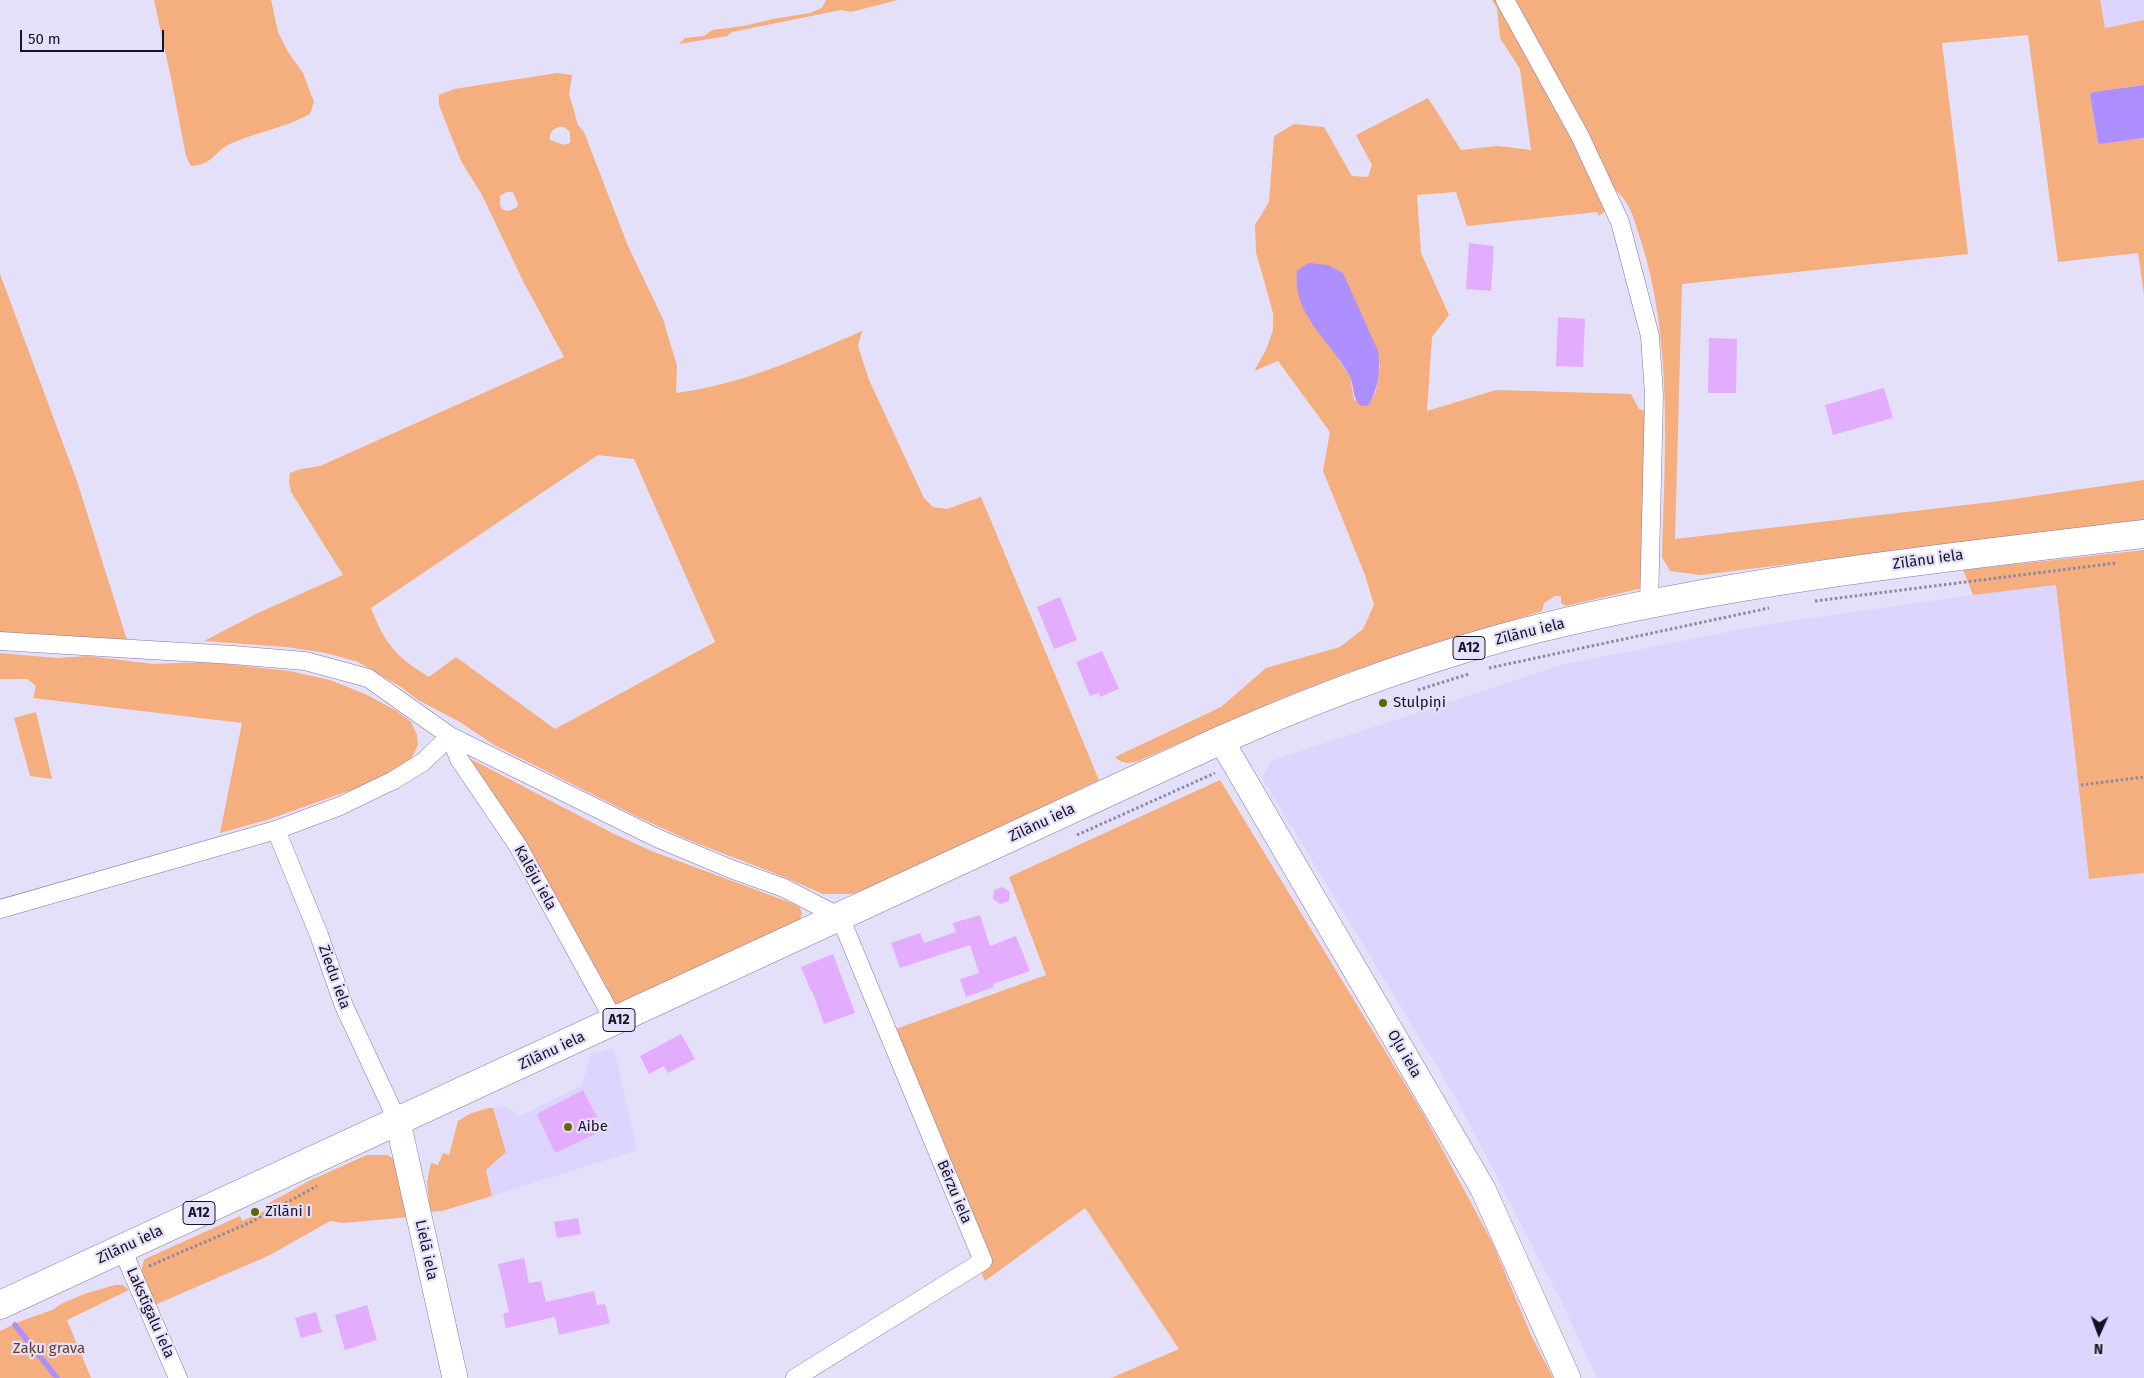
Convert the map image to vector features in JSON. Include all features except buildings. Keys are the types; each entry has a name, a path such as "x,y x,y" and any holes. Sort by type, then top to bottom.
{"highway":[{"name":"Zīlānu iela","path":"0,1305 1221,740 1350,687 1459,651 1536,629 1649,605 1770,582 1943,558 2144,534"}],"street":[{"path":"1505,0 1580,136 1620,222 1650,336 1654,395 1649,605"},
{"path":"0,641 305,661 368,678 450,736 657,838 731,869 784,888 840,917"},
{"path":"0,909 276,830 340,806 394,780 423,762 450,736"},
{"name":"Kalēju iela","path":"450,736 459,760 518,846 615,1022"},
{"name":"Oļu iela","path":"1221,740 1483,1189 1568,1378"},
{"name":"Ziedu iela","path":"276,830 320,935 344,1006 398,1122"},
{"name":"Bērzu iela","path":"795,1378 983,1261 840,917"},
{"name":"Lielā iela","path":"398,1122 454,1378"},
{"name":"Lakstīgalu iela","path":"122,1249 178,1378"}],"path":[{"path":"1811,602 2124,562"},
{"path":"1486,668 1772,607"},
{"path":"1410,693 1476,671"},
{"path":"1073,836 1235,764"},
{"path":"2081,785 2144,777"},
{"path":"132,1274 249,1223 318,1185"}],"shaded area":[{"path":"2100,0 2144,0 2144,20 2104,28"},
{"path":"2144,85 2144,138 2098,143 2090,95 2092,92"},
{"path":"1308,263 1328,265 1343,273 1378,351 1378,379 1369,405 1361,406 1358,403 1349,375 1306,314 1300,301 1297,287 1297,271"},
{"path":"2056,585 2089,879 2144,873 2144,1378 1597,1378 1564,1307 1455,1096 1262,778 1271,761 1561,665 1763,625"},
{"path":"614,1048 637,1150 492,1196 486,1170 506,1151 493,1108 506,1107 514,1111 518,1117 582,1085 591,1054"}],"green space":[{"path":"154,0 271,0 278,32 288,52 303,73 314,102 310,114 291,123 230,144 205,163 191,166 186,156"},
{"path":"826,0 898,0 851,12 841,10 732,32 727,36 679,44 685,38 704,36 712,30 744,26 810,13 822,8"},
{"path":"1492,0 1499,0 1573,137 1604,204 1605,211 1599,216 1597,212 1467,226 1456,192 1417,195 1421,253 1449,315 1432,337 1427,411 1496,390 1631,394 1639,409 1647,411 1643,588 1566,606 1561,603 1561,596 1555,596 1544,603 1542,611 1349,672 1282,698 1136,762 1122,762 1115,757 1221,707 1266,668 1340,647 1363,629 1374,605 1365,575 1323,471 1330,432 1278,361 1254,371 1266,350 1273,330 1273,313 1256,252 1255,225 1269,202 1274,136 1294,124 1324,127 1352,176 1368,177 1372,165 1356,135 1428,98 1461,150 1498,146 1531,150 1520,69 1500,38 1497,8","holes":["1338,359 1380,364 1376,391 1369,405 1354,400 1350,376"]},
{"path":"1513,0 2100,0 2105,28 2144,20 2144,85 2092,92 2090,95 2098,143 2144,138 2144,295 2138,253 2058,262 2028,35 1942,43 1968,254 1682,284 1675,539 2000,501 2144,480 2144,520 1701,575 1670,571 1662,557 1665,396 1658,316 1651,276 1628,205 1614,189"},
{"path":"557,73 572,75 569,94 578,125 584,132 628,246 663,319 677,366 676,393 724,384 748,377 862,331 858,346 869,380 924,498 933,507 947,509 981,497 1099,780 871,888 852,894 823,894 686,839 638,817 494,745 460,722 418,700 401,687 358,662 326,653 286,647 204,641 258,613 343,575 291,492 290,473 320,466 564,357 523,281 482,195 461,161 439,105 439,95 454,89","holes":["558,127 564,127 570,132 570,143 564,145 550,140 551,132","507,192 513,192 518,204 516,208 508,211 503,210 500,205 500,196","598,455 634,459 715,642 555,729 456,657 429,677 418,670 393,648 381,631 371,608"]},
{"path":"0,274 77,481 127,640 0,632"},
{"path":"2144,550 2144,873 2089,879 2056,585 1973,595 1963,570"},
{"path":"0,653 57,658 88,656 153,664 207,662 289,671 330,680 365,694 397,711 411,722 417,735 418,745 408,765 381,779 270,819 220,833 242,723 33,698 36,686 27,679 0,679"},
{"path":"36,712 52,779 30,776 14,718"},
{"path":"462,757 469,758 614,834 654,852 794,904 800,908 802,914 800,919 620,1006 613,1004"},
{"path":"1220,780 1424,1115 1493,1244 1531,1335 1553,1378 1111,1378 1179,1349 1085,1208 985,1281 879,1035 1046,975 1009,877"},
{"path":"493,1108 506,1152 486,1170 492,1196 442,1211 430,1212 427,1182 431,1163 438,1165 443,1153 449,1155 458,1121 469,1114"},
{"path":"367,1155 387,1155 394,1159 410,1217 343,1223 330,1221 270,1255 155,1305 143,1276 142,1270 145,1259 240,1216 242,1221 269,1209 267,1204 311,1180"},
{"name":"Zaķu grava","path":"115,1285 123,1285 129,1290 67,1320 91,1378 0,1378 0,1331 52,1310 84,1294"}],"waterway":[{"path":"15,1325 57,1378"}],"place":[{"name":"Stulpiņi","path":"1383,703"},
{"name":"Aibe","path":"568,1127"},
{"name":"Zīlāni I","path":"255,1212"}]}
